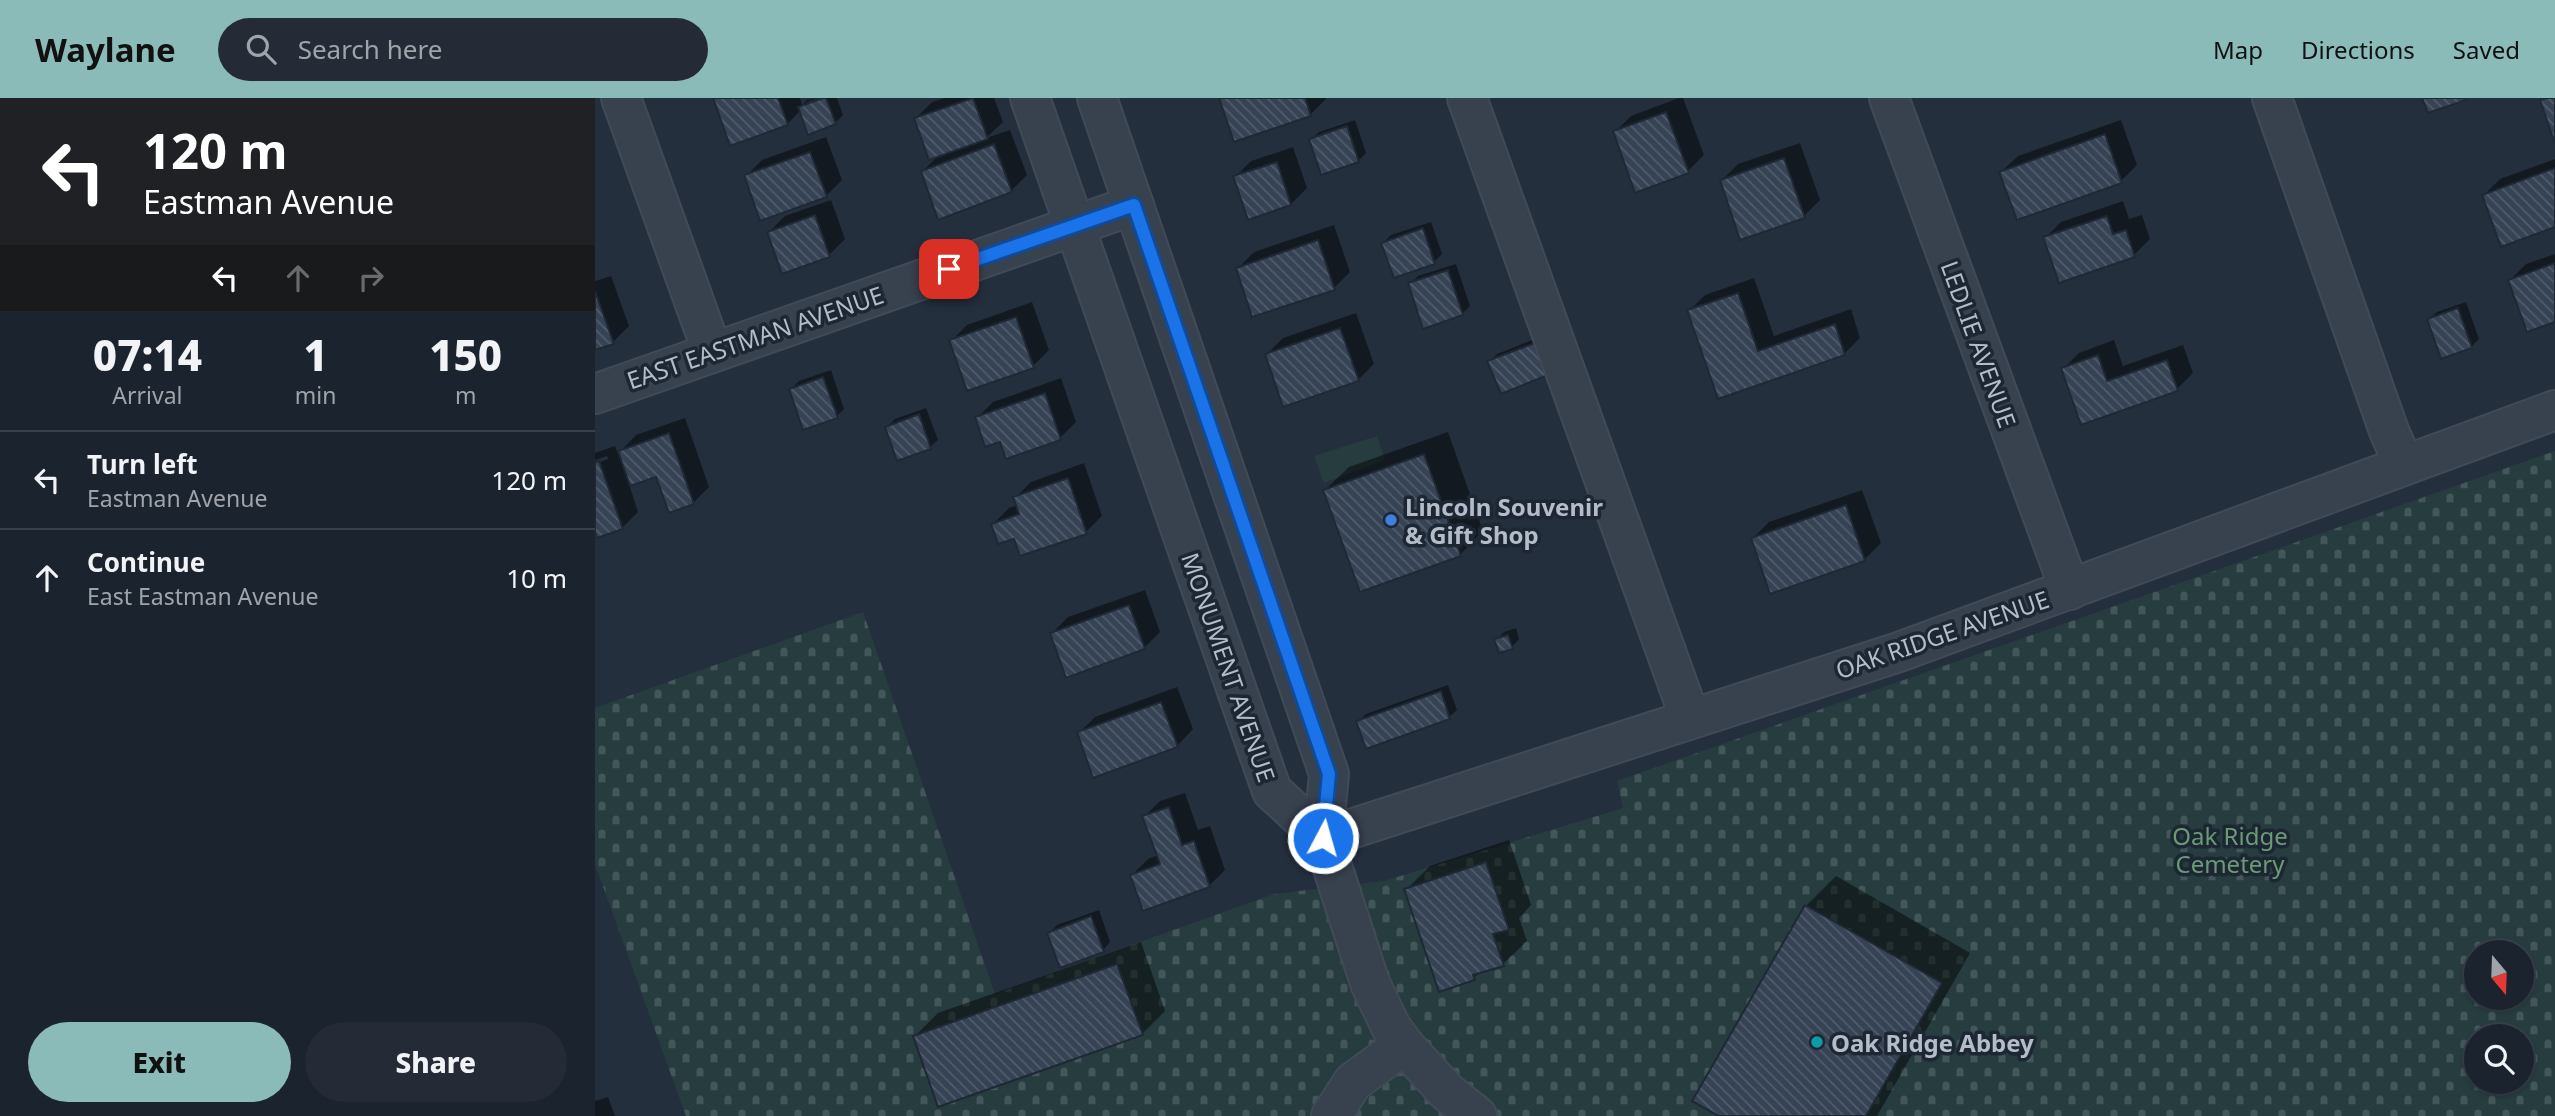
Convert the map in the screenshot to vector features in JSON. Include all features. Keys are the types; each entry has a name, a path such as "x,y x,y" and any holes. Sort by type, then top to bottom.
{"street":[{"path":"621,98 712,351"},
{"name":"MONUMENT AVENUE","path":"1030,98 1272,791 1323,838"},
{"path":"1097,98 1329,774 1323,838 1370,983 1391,1027 1405,1045 1447,1092 1477,1116"},
{"path":"1467,98 1690,718"},
{"name":"LEDLIE AVENUE","path":"1889,98 2070,590"},
{"path":"2272,98 2389,431 2405,465"},
{"name":"EAST EASTMAN AVENUE","path":"595,394 1134,205"},
{"name":"OAK RIDGE AVENUE","path":"1323,838 1899,652 2555,410"},
{"path":"1331,1116 1353,1082 1405,1045"}],"green space":[{"path":"1377,436 1385,460 1324,483 1314,456"},
{"name":"Oak Ridge Cemetery","path":"2555,451 2555,1116 686,1116 595,864 595,708 863,612 995,994 1274,894 1384,881 1623,808 1617,781"}],"building":[{"path":"713,98 778,98 788,125 730,146"},
{"path":"826,98 836,124 808,135 798,107"},
{"path":"973,98 988,139 929,160 914,118"},
{"path":"1219,98 1305,98 1311,116 1234,142"},
{"path":"2422,98 2465,98 2466,100 2428,113"},
{"path":"2555,98 2555,144 2540,100"},
{"path":"1666,112 1689,173 1635,193 1613,131"},
{"path":"1347,126 1359,162 1321,175 1309,139"},
{"path":"2105,134 2122,183 2017,220 1999,172"},
{"path":"994,144 1012,192 938,220 921,171"},
{"path":"810,152 827,197 760,221 744,175"},
{"path":"1784,158 1805,218 1740,240 1720,180"},
{"path":"1277,162 1291,205 1248,220 1233,176"},
{"path":"2555,168 2555,227 2501,247 2482,195"},
{"path":"815,215 830,257 782,274 767,232"},
{"path":"2107,216 2113,234 2126,230 2135,257 2059,283 2043,237"},
{"path":"1423,228 1435,264 1394,278 1381,243"},
{"path":"1318,240 1335,290 1252,317 1236,268"},
{"path":"2555,263 2555,322 2527,332 2508,280"},
{"path":"1448,270 1463,315 1423,329 1408,283"},
{"path":"595,291 614,344 595,350"},
{"path":"1738,293 1758,351 1835,324 1845,355 1718,399 1687,310"},
{"path":"2458,308 2472,348 2441,359 2427,319"},
{"path":"1016,317 1034,368 967,391 949,340"},
{"path":"1340,328 1359,381 1283,407 1265,354"},
{"path":"1535,343 1548,375 1501,394 1487,361"},
{"path":"2098,355 2107,381 2167,360 2178,391 2081,425 2061,368"},
{"path":"823,377 838,418 803,430 789,389"},
{"path":"1045,393 1061,440 1006,459 1000,442 985,447 975,417"},
{"path":"919,414 931,449 897,461 885,427"},
{"path":"669,433 694,504 669,513 656,477 630,486 618,451"},
{"path":"1424,454 1461,556 1360,592 1323,490"},
{"path":"599,461 623,529 597,538 595,462"},
{"path":"1068,478 1087,534 1020,556 1014,539 998,544 991,524 1019,514 1013,497"},
{"path":"1846,505 1865,561 1770,594 1751,538"},
{"path":"1129,605 1145,649 1066,678 1050,633"},
{"path":"1508,635 1513,649 1499,653 1494,639"},
{"path":"1441,691 1450,719 1366,749 1356,721"},
{"path":"1161,702 1178,747 1093,778 1077,732"},
{"path":"1169,807 1182,845 1194,841 1210,887 1143,911 1130,875 1160,864 1142,816"},
{"path":"1486,862 1509,930 1493,934 1504,966 1473,975 1475,980 1439,992 1404,889"},
{"name":"Oak Ridge Abbey","path":"1805,905 1942,983 1866,1116 1719,1116 1692,1101"},
{"path":"1091,916 1104,952 1060,968 1047,933"},
{"path":"1117,964 1143,1035 938,1107 913,1036"}],"place":[{"name":"Lincoln Souvenir & Gift Shop","path":"1391,520"},
{"name":"Oak Ridge Abbey","path":"1817,1042"}],"route":[{"path":"949,269 1134,205 1329,774 1323,838"}]}
